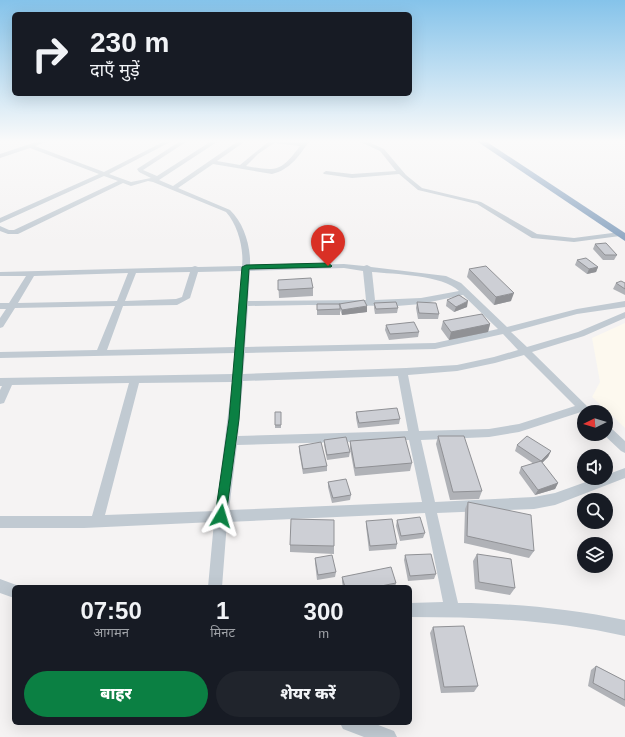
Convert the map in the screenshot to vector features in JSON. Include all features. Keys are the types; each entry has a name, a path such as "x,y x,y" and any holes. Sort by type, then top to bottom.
{"highway":[{"path":"530,174 622,236"}],"street":[{"path":"0,221 103,174"},
{"path":"105,174 134,184 147,179 156,179 163,174"},
{"path":"147,174 231,213 246,250 237,378 231,441 221,516 215,585"},
{"path":"174,188 194,174"},
{"path":"338,174 352,176 371,174"},
{"path":"403,174 420,189 479,203 535,236 574,240 622,236"},
{"path":"0,228 8,232 15,232 123,181"},
{"path":"0,274 195,268 344,266 367,267 443,278 454,282 465,292 580,405"},
{"path":"367,267 371,302"},
{"path":"0,306 180,302 186,298 195,268"},
{"path":"101,352 134,270"},
{"path":"0,326 32,274"},
{"path":"243,304 410,302 465,292"},
{"path":"0,355 435,346 463,341 557,315 625,304"},
{"path":"0,400 4,382 237,378 402,372 479,365 581,334 625,315"},
{"path":"402,372 414,435 452,609"},
{"path":"97,521 135,380"},
{"path":"231,441 489,433 510,430 577,412"},
{"path":"613,437 625,448"},
{"path":"0,522 97,521 430,509 534,503 555,499 625,473"},
{"path":"0,586 12,590"},
{"path":"412,610 452,609 529,613 625,628"},
{"path":"355,725 388,737"}],"shaded area":[{"path":"625,323 625,428 613,417 613,405 601,405 592,397 600,382 592,338"}],"building":[{"path":"606,243 617,255 605,255 595,244"},
{"path":"586,258 598,267 589,269 577,260"},
{"path":"486,266 514,293 496,297 469,269"},
{"path":"311,278 313,288 278,290 278,280"},
{"path":"621,281 625,283 625,289 616,283"},
{"path":"459,295 468,301 456,307 447,300"},
{"path":"364,300 367,306 342,310 339,304"},
{"path":"396,302 398,308 376,309 374,303"},
{"path":"417,302 436,303 439,314 419,313"},
{"path":"317,304 340,304 340,309 317,310"},
{"path":"482,314 490,324 451,332 443,321"},
{"path":"414,322 419,332 390,334 386,325"},
{"path":"397,408 400,419 359,423 356,412"},
{"path":"275,412 281,412 281,425 275,425"},
{"path":"438,436 464,436 482,491 453,492"},
{"path":"527,436 551,451 541,461 517,445"},
{"path":"346,437 350,452 327,455 324,440"},
{"path":"405,437 412,463 355,468 350,441"},
{"path":"321,442 327,466 303,469 299,446"},
{"path":"541,461 558,483 538,490 521,467"},
{"path":"346,479 351,495 333,498 328,482"},
{"path":"468,502 531,515 534,551 467,536"},
{"path":"420,517 425,533 401,536 397,520"},
{"path":"291,519 334,520 334,546 290,545"},
{"path":"392,519 397,544 370,546 366,521"},
{"path":"431,554 436,574 410,576 405,555"},
{"path":"477,554 511,559 515,588 479,582"},
{"path":"332,555 336,572 318,575 315,558"},
{"path":"391,567 396,583 386,585 344,585 342,577"},
{"path":"464,626 478,686 444,687 433,627"},
{"path":"596,666 625,681 625,700 593,683"}],"route":[{"path":"221,516 234,419 246,267 328,266"}]}
